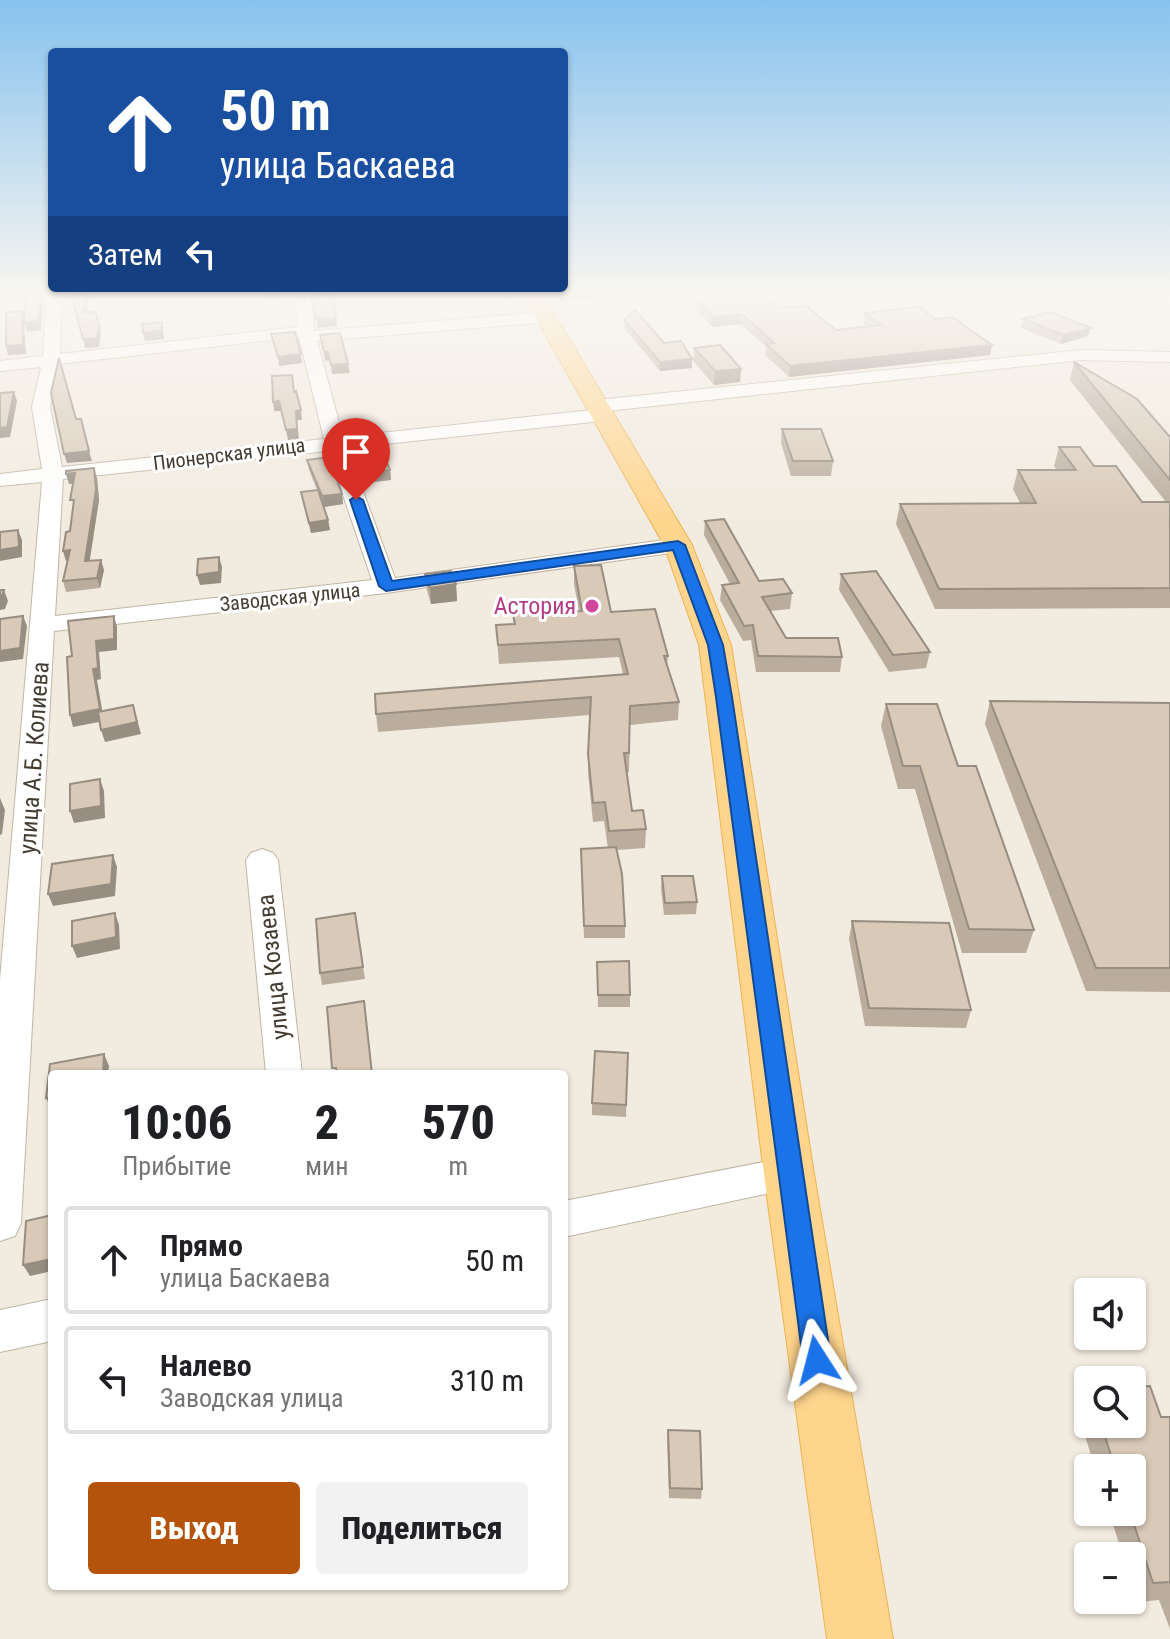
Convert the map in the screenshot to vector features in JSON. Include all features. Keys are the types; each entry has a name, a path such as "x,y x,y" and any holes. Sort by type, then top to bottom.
{"main road":[{"path":"578,371 678,545 715,645 789,1174 860,1639"}],"street":[{"name":"улица А.Б. Колиева","path":"0,1223 53,474 41,407 49,371"},
{"path":"316,371 336,442 386,586"},
{"name":"Пионерская улица","path":"0,480 937,371"},
{"name":"Заводская улица","path":"15,618 44,619 386,586 678,545"},
{"name":"улица Козаева","path":"262,860 284,1070"},
{"path":"568,1218 789,1174"},
{"path":"0,1331 48,1321"}],"building":[{"path":"56,371 63,371 76,419 81,419 89,451 64,454 51,393"},
{"path":"1082,371 1090,371 1137,399 1170,437 1170,480"},
{"path":"292,375 301,410 296,411 297,429 286,430 279,401 273,402 272,376"},
{"path":"14,392 7,427 0,428 0,393"},
{"path":"782,429 821,429 833,461 793,461"},
{"path":"377,438 390,470 371,472 362,440"},
{"path":"1059,447 1080,447 1094,466 1116,466 1142,502 1170,502 1170,588 939,589 900,504 1036,503 1018,470 1076,470"},
{"path":"329,457 342,494 322,496 307,460"},
{"path":"94,468 96,490 85,561 101,560 97,578 63,581 70,550 63,551 66,532 70,531 74,500 70,500 75,473 66,474 66,471"},
{"path":"318,490 328,520 309,523 301,492"},
{"path":"724,519 759,581 783,579 792,593 762,597 786,638 838,638 842,657 758,656 753,625 744,626 722,585 739,583 705,521"},
{"path":"18,530 19,547 0,550 0,532"},
{"path":"219,557 219,572 197,575 198,559"},
{"path":"601,565 611,612 655,609 668,656 664,656 679,702 630,706 629,753 624,753 632,811 643,810 646,829 609,831 605,802 593,803 588,754 591,697 376,714 375,694 628,674 619,639 498,645 496,625 515,624 513,614 582,611 574,566"},
{"path":"451,571 456,584 430,588 425,574"},
{"path":"876,571 930,652 893,655 841,574"},
{"path":"23,616 20,648 0,651 0,619"},
{"path":"114,616 114,639 96,641 98,668 93,669 100,709 70,715 67,657 72,656 68,621"},
{"path":"990,701 1170,703 1170,968 1096,968"},
{"path":"886,704 937,704 958,766 976,766 1034,930 969,929 920,766 903,766"},
{"path":"133,705 137,722 101,730 98,712"},
{"path":"100,779 101,806 70,811 70,784"},
{"path":"616,847 622,874 625,926 584,926 581,849"},
{"path":"113,855 111,884 48,894 52,864"},
{"path":"662,876 693,876 697,902 665,903"},
{"path":"115,913 116,937 72,946 72,921"},
{"path":"355,913 363,967 320,973 316,919"},
{"path":"852,921 949,923 971,1010 869,1008"},
{"path":"629,961 630,995 598,995 597,962"},
{"path":"364,1001 372,1070 332,1068 327,1007"},
{"path":"595,1051 628,1053 626,1105 592,1103"},
{"path":"104,1054 103,1070 49,1070 50,1064"},
{"path":"48,1216 48,1260 23,1265 26,1221"},
{"path":"1146,1386 1150,1386 1161,1417 1170,1417 1170,1582 1153,1583 1146,1561 1146,1542 1140,1542 1135,1526 1146,1526 1146,1454 1111,1454 1105,1438 1146,1438"},
{"path":"668,1430 700,1431 702,1489 670,1488"}],"place":[{"name":"Астория","path":"592,606"}],"route":[{"path":"356,500 386,586 678,545 715,645 724,697 817,1360"}]}
